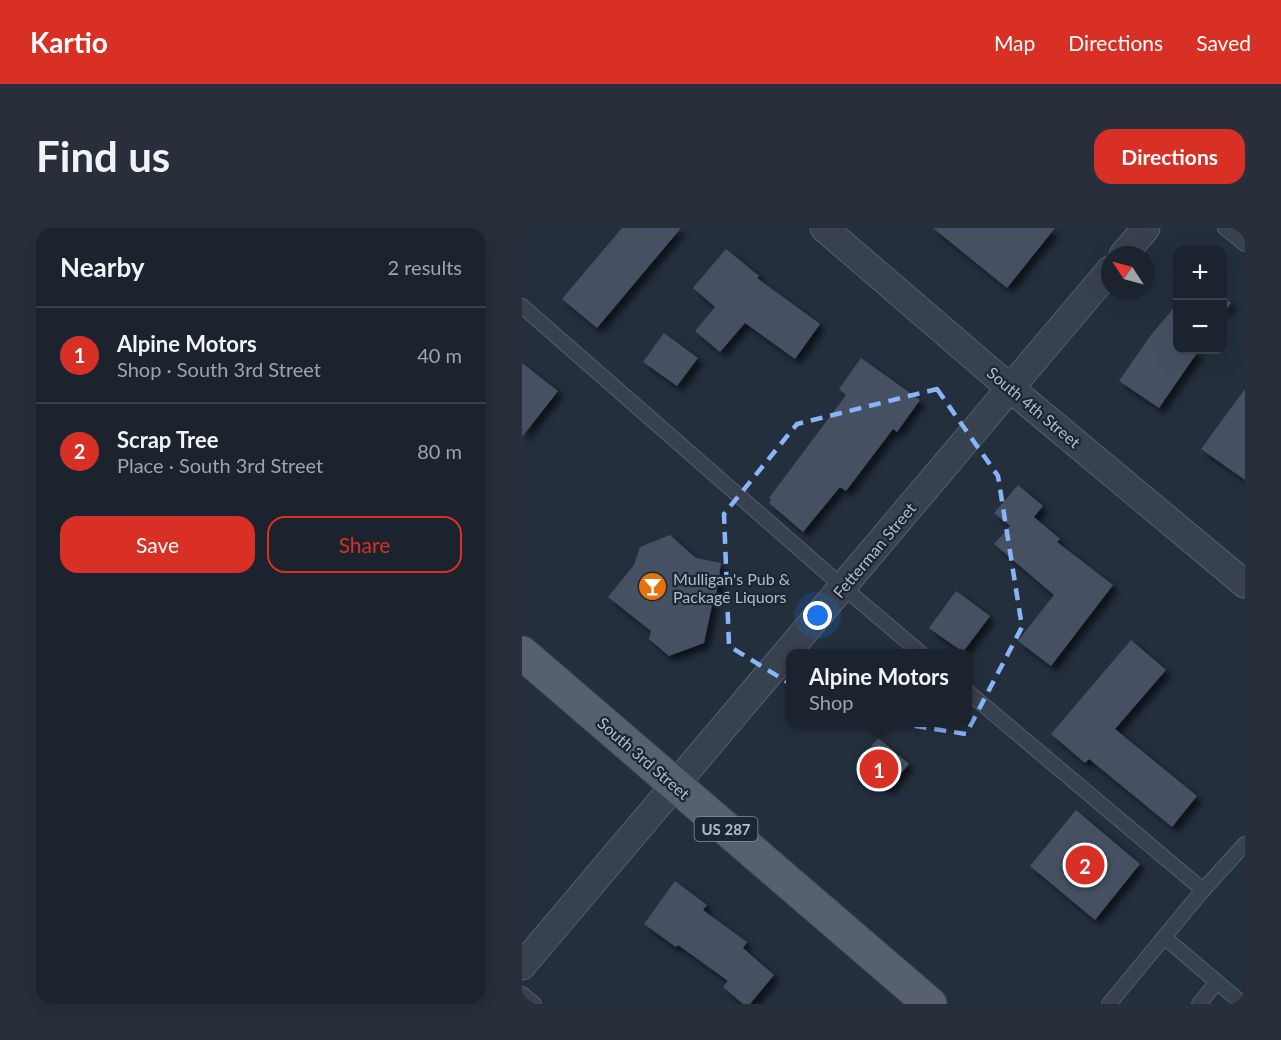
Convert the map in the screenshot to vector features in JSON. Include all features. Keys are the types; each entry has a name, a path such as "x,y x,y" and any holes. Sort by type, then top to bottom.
{"main road":[{"name":"South 3rd Street","path":"522,653 930,1004"}],"street":[{"name":"South 4th Street","path":"824,228 1010,388 1245,584"},
{"path":"1131,246 1146,228"},
{"name":"Fetterman Street","path":"790,649 1101,281"},
{"name":"Fetterman Street","path":"522,966 786,654"}],"lane":[{"path":"1225,228 1245,244"},
{"path":"522,306 916,649"},
{"path":"972,695 1203,890"},
{"path":"1109,1004 1203,890 1245,844"},
{"path":"1164,937 1243,1004"},
{"path":"1199,1004 1217,982"},
{"path":"522,994 534,1004"}],"highlighted area":[{"path":"937,389 998,476 1022,627 966,734 839,714 729,646 724,514 797,424"}],"building":[{"path":"622,228 681,228 597,328 562,299"},
{"path":"933,228 1055,228 1007,288"},
{"path":"726,249 759,276 757,278 820,324 795,359 745,323 720,352 695,331 715,307 693,288"},
{"path":"1173,309 1173,354 1196,354 1159,408 1119,381 1151,335"},
{"path":"664,333 698,358 677,386 643,362"},
{"path":"861,358 920,400 897,432 893,429 846,491 840,487 803,532 769,503 771,500 769,498 846,395 839,389"},
{"path":"522,363 558,391 522,437"},
{"path":"1245,389 1245,480 1201,449"},
{"path":"1018,485 1043,506 1034,517 1060,539 1057,542 1113,585 1051,666 1018,641 1054,595 994,544 1010,526 994,513"},
{"path":"670,535 696,558 721,563 716,596 714,596 704,643 669,656 649,639 651,631 608,597 634,565 640,547"},
{"path":"956,591 990,616 965,649 959,649 929,628"},
{"path":"1131,640 1166,670 1115,729 1197,796 1172,827 1089,759 1085,763 1051,734"},
{"path":"878,738 909,764 887,790 856,765"},
{"path":"1076,810 1140,864 1095,920 1030,866"},
{"path":"675,881 707,905 703,910 747,942 743,948 774,975 750,1004 743,1004 723,987 728,981 644,924"}],"place":[{"name":"Mulligan's Pub & Package Liquors","path":"652,587"},
{"name":"Alpine Motors","path":"879,769"},
{"name":"Scrap Tree","path":"1085,865"}]}
